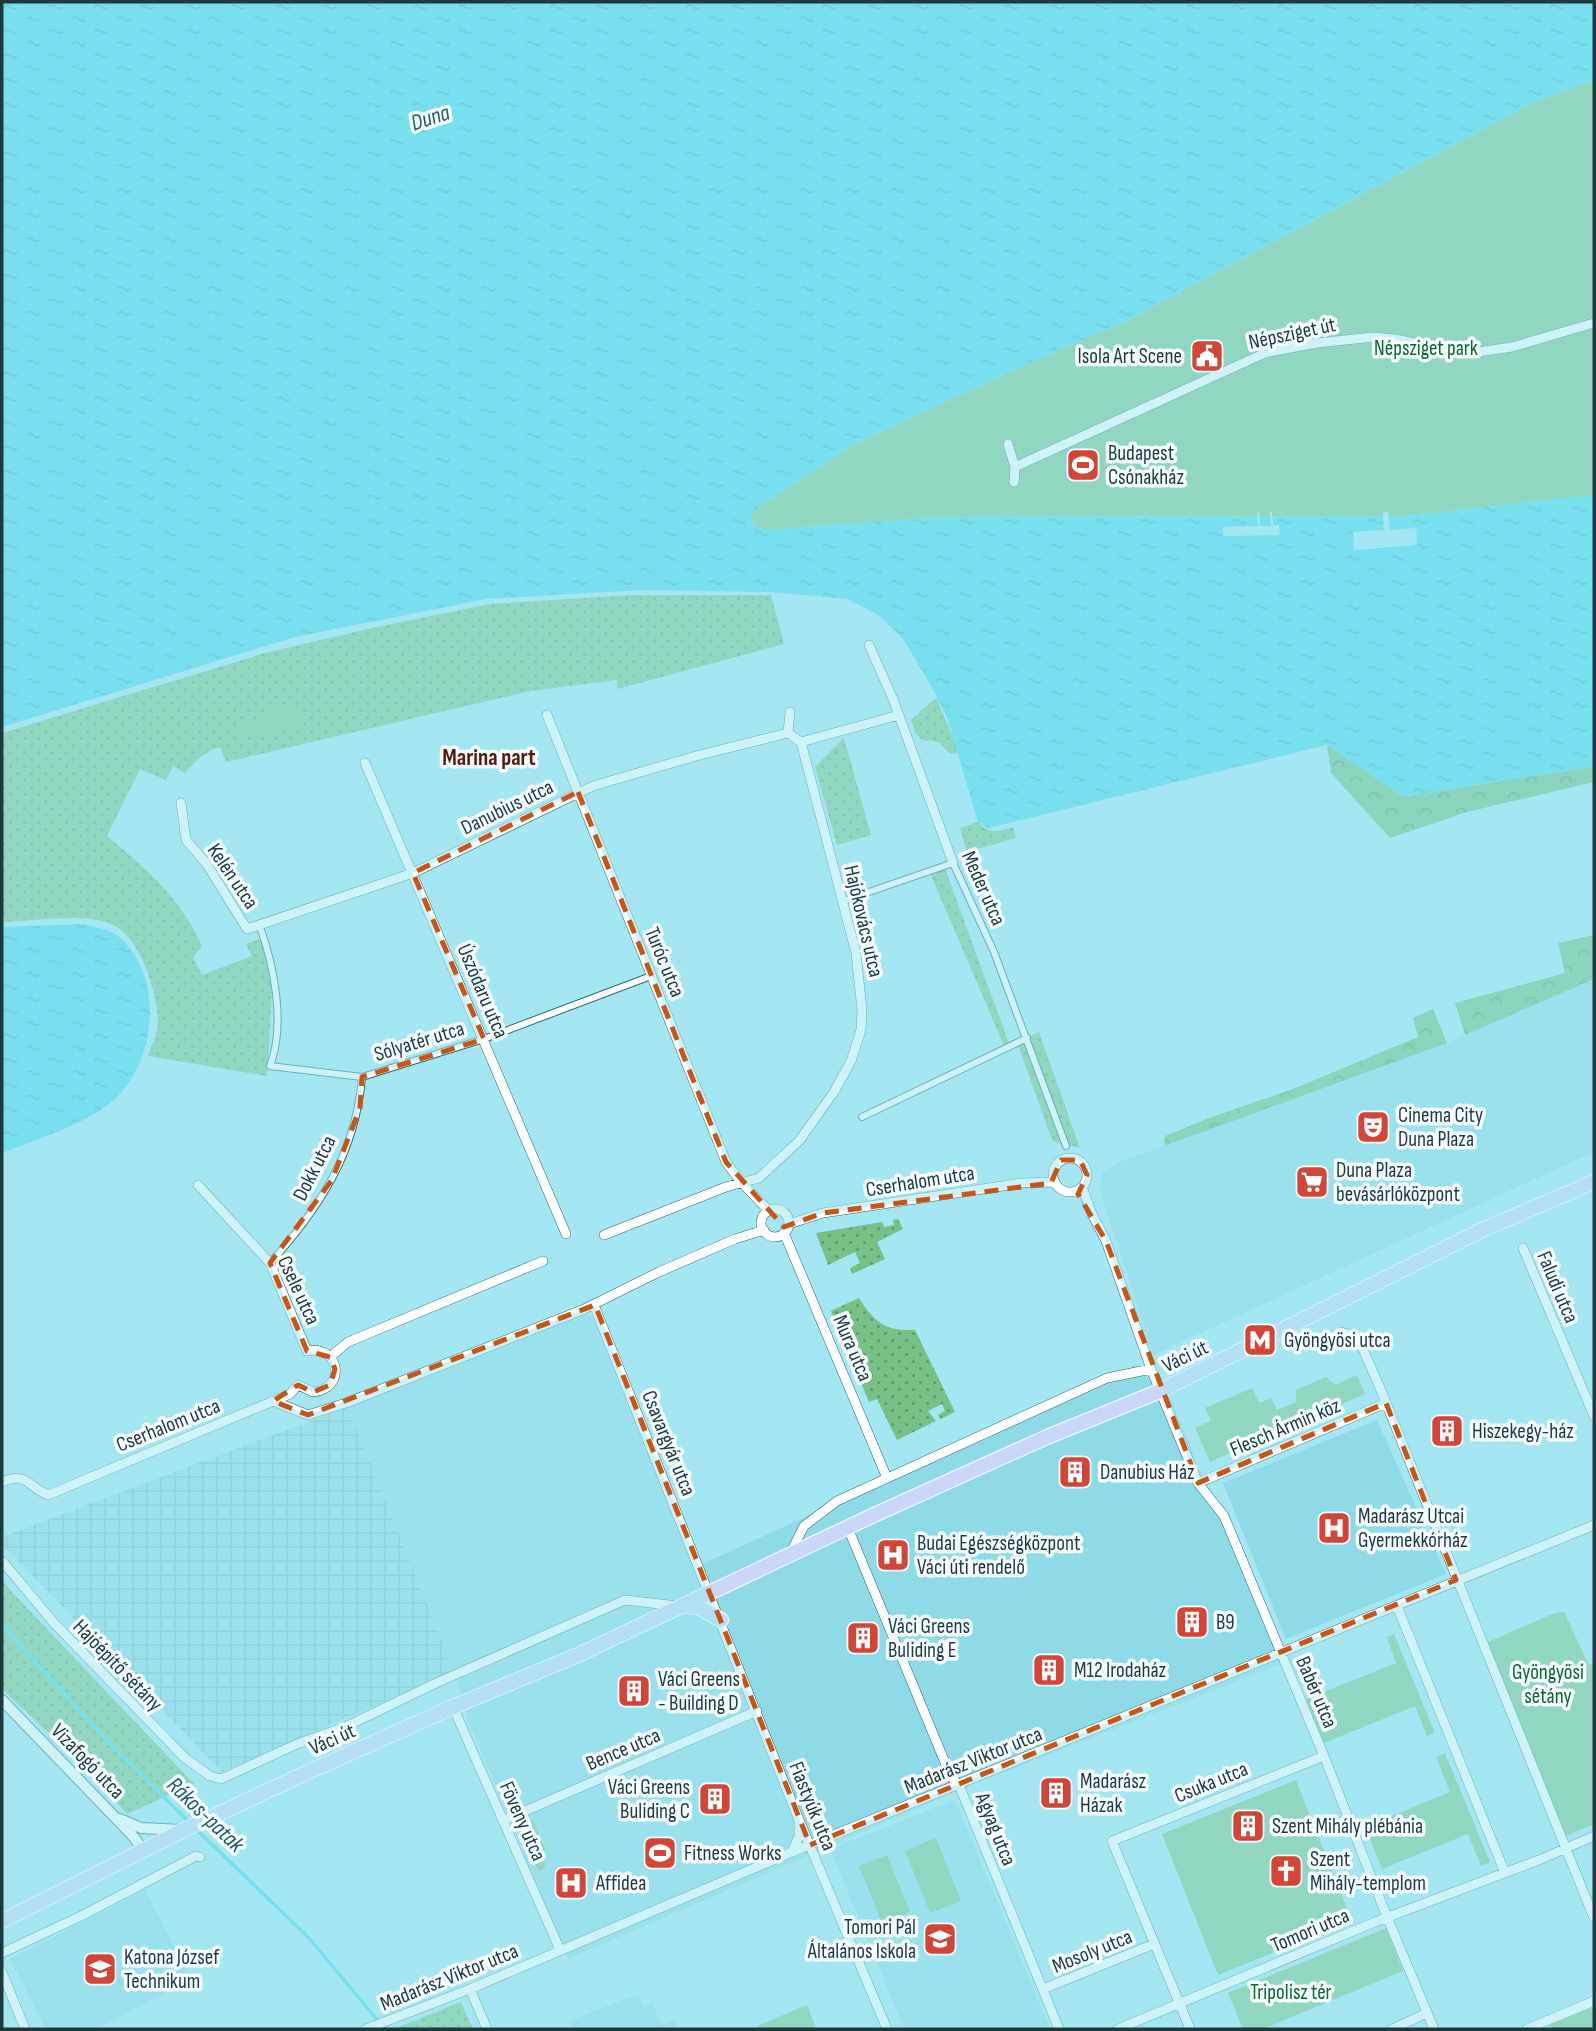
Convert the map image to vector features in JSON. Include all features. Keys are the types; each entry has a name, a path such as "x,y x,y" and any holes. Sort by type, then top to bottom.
{"main road":[{"name":"Váci út","path":"2,1921 214,1816 453,1707 578,1656 1047,1437 1160,1391 1484,1229 1594,1182"},
{"path":"684,1606 698,1606 721,1620"}],"street":[{"name":"Népsziget út","path":"1015,467 1265,353 1317,343 1373,337 1478,352 1512,347 1594,323"},
{"path":"1008,444 1015,467 1014,482"},
{"name":"Meder utca","path":"869,645 899,715 953,863 994,952 1066,1146"},
{"path":"790,712 788,733 801,742 899,715"},
{"name":"Turóc utca","path":"547,715 726,1163 769,1210"},
{"name":"Danubius utca","path":"247,929 413,873 593,786 788,733"},
{"name":"Hajókovács utca","path":"741,1182 759,1178 799,1141 839,1084 857,1046 861,1030 862,988 856,953 801,742"},
{"name":"Úszódaru utca","path":"365,763 566,1234"},
{"name":"Kelén utca","path":"181,803 186,840 205,863 247,929"},
{"path":"843,901 953,863"},
{"name":"Kelén utca","path":"259,924 270,954 276,994 274,1057 270,1066"},
{"name":"Sólyatér utca","path":"270,1066 362,1077 484,1039 652,976"},
{"path":"862,1117 1027,1038"},
{"name":"Dokk utca","path":"270,1263 298,1231 332,1180 360,1108 362,1077"},
{"path":"1075,1158 1084,1164 1087,1175 1079,1189 1061,1189 1054,1178 1061,1160 1075,1158"},
{"name":"Cserhalom utca","path":"788,1220 1054,1178"},
{"path":"604,1234 741,1182"},
{"name":"Csele utca","path":"198,1185 270,1263 307,1351 319,1350 330,1357"},
{"path":"1079,1189 1106,1241 1160,1391"},
{"path":"273,1401 308,1415 346,1404 594,1305 659,1272 763,1226 769,1210 781,1210 788,1220 784,1233 775,1236 763,1226"},
{"name":"Mura utca","path":"784,1233 887,1478"},
{"name":"Faludi utca","path":"1523,1248 1594,1416"},
{"path":"330,1357 348,1342 543,1261"},
{"name":"Csavargyár utca","path":"594,1305 710,1594"},
{"path":"1341,1332 1352,1335 1362,1347 1594,1918"},
{"name":"Cserhalom utca","path":"2,1482 15,1476 25,1479 48,1495 290,1394 298,1385 308,1391 319,1392 326,1389 333,1380 335,1368 330,1357"},
{"name":"Váci út","path":"789,1557 803,1526 837,1502 1107,1378 1151,1369"},
{"name":"Babér utca","path":"1160,1391 1198,1483 1224,1516 1434,2029"},
{"name":"Flesch Ármin köz","path":"1198,1483 1386,1403"},
{"name":"Madarász Viktor utca","path":"366,2029 470,1989 792,1852 1594,1525"},
{"name":"Agyag utca","path":"848,1528 951,1777 959,1785 1059,2029"},
{"name":"Hajóépítő sétány","path":"2,1561 54,1623 185,1758 209,1776 221,1779"},
{"name":"Fiastyúk utca","path":"710,1594 799,1820 887,2029"},
{"name":"Váci út","path":"221,1779 297,1744 345,1727 625,1600 684,1606"},
{"path":"1397,1606 1506,1873"},
{"name":"Vizafogó utca","path":"2,1700 132,1835 144,1852"},
{"name":"Föveny utca","path":"453,1707 560,1950"},
{"name":"Bence utca","path":"503,1820 757,1711"},
{"name":"Csuka utca","path":"1112,1841 1324,1756"},
{"path":"114,1816 141,1828 184,1830"},
{"path":"792,1852 799,1836 799,1820"},
{"name":"Tomori utca","path":"1118,2029 1387,1917 1506,1873 1594,1836"},
{"name":"Mosoly utca","path":"1112,1841 1190,2029"},
{"path":"2,1953 81,1916 196,1856 200,1857"},
{"name":"Mosoly utca","path":"1043,1990 1154,1944"},
{"path":"2,1972 25,2029"},
{"path":"470,1989 487,2029"},
{"path":"1527,2029 1594,2001"},
{"path":"1392,2029 1427,2014"}],"highlighted area":[{"path":"578,792 726,1162 784,1227 823,1213 1051,1183 1061,1160 1080,1160 1087,1175 1078,1194 1106,1241 1198,1483 1386,1403 1456,1580 810,1845 595,1305 308,1415 273,1401 298,1385 313,1392 330,1385 335,1369 330,1357 307,1351 270,1263 332,1180 360,1108 362,1077 484,1039 413,873"}],"shaded area":[{"path":"1594,979 1594,1152 1153,1355 1099,1187 1103,1172 1122,1161 1447,1043"},
{"path":"583,1315 594,1316 696,1567 1137,1365 1171,1400 1281,1664 965,1788 568,1959 469,1722 454,1671 348,1407"},
{"path":"348,1407 454,1671 222,1772 2,1544 2,1537"},
{"name":"Madarász Utcai Gyermekkórház","path":"1377,1420 1446,1574 1286,1639 1223,1483"},
{"name":"Tomori Pál Általános Iskola","path":"955,1800 1050,2029 904,2029 830,1849"},
{"name":"Katona József Technikum","path":"145,1890 191,1979 96,2029 45,2029 10,1959"},
{"path":"638,1994 643,2005 652,2002 662,2025 675,2020 680,2029 572,2029 569,2021"}],"green space":[{"name":"Népsziget park","path":"1594,80 1594,495 1407,516 943,517 765,530 757,528 751,521 751,514 760,506 855,444 1123,323 1530,104"},
{"path":"632,595 771,595 784,644 617,689 617,680 530,691 226,762 220,747 209,751 185,773 173,766 166,780 140,769 107,836 149,872 184,913 202,946 193,957 202,975 252,956 246,944 262,938 272,992 267,1076 148,1056 158,1025 155,998 146,967 130,939 120,929 109,923 84,918 2,922 2,733 265,653 372,628 490,604"},
{"path":"937,699 959,752 951,754 938,742 922,740 915,732 911,720"},
{"path":"273,709 299,711 304,718 302,724 268,737 235,736 237,730"},
{"path":"844,738 871,835 837,845 815,767"},
{"path":"1327,745 1404,797 1594,766 1594,782 1467,812 1390,838 1331,773"},
{"path":"978,822 986,829 994,831 1013,827 1016,838 967,852 960,828"},
{"path":"944,866 1010,1046 1005,1048 929,871"},
{"path":"1594,935 1594,979 1465,1035 1455,1003 1565,973 1558,943"},
{"path":"1433,1009 1447,1043 1164,1146 1165,1136 1293,1089 1418,1037 1413,1018"},
{"path":"1039,1032 1080,1148 1054,1142 1051,1137 1017,1042"},
{"path":"898,1219 903,1229 877,1242 885,1259 852,1274 850,1268 860,1263 855,1252 828,1265 816,1233 882,1222 884,1227 894,1225 893,1220"},
{"path":"859,1298 870,1314 882,1324 896,1329 915,1330 955,1412 940,1419 938,1415 945,1411 942,1404 928,1411 936,1421 897,1440 877,1399 869,1402 831,1311"},
{"path":"1357,1375 1365,1394 1210,1462 1195,1428 1211,1421 1205,1408 1252,1388 1259,1403 1271,1398 1277,1410 1296,1402 1296,1390 1326,1377 1335,1385"},
{"path":"2,1580 194,1784 127,1814 73,1756 2,1689"},
{"name":"Gyöngyösi sétány","path":"1564,1612 1589,1665 1594,1663 1594,1824 1561,1838 1483,1644 1555,1613"},
{"path":"1394,1634 1435,1733 1427,1736 1415,1706 1324,1743 1306,1699 1396,1663 1387,1637"},
{"path":"1445,1753 1490,1862 1481,1866 1468,1834 1382,1869 1365,1827 1450,1792 1436,1757"},
{"path":"1296,1780 1352,1921 1218,1975 1162,1834"},
{"path":"533,1821 545,1850 541,1855 546,1868 538,1871 520,1826"},
{"path":"936,1838 961,1901 930,1913 905,1851"},
{"path":"887,1855 910,1912 882,1923 859,1866"},
{"name":"Tripolisz tér","path":"1386,1928 1403,1971 1263,2029 1243,2029 1228,1993"},
{"path":"461,2002 473,2029 394,2029"},
{"path":"807,2005 816,2028 759,2029 757,2026"},
{"path":"1594,2007 1594,2029 1552,2029 1550,2025"}],"water":[{"name":"Duna","path":"2,2 1594,2 1594,80 1530,104 1123,323 855,444 760,506 752,514 751,521 757,528 765,530 943,517 1407,516 1594,495 1594,766 1404,797 1327,745 988,828 978,822 947,717 903,639 880,616 847,599 770,592 642,590 486,599 295,637 2,727"},
{"path":"82,924 118,936 133,953 143,973 149,995 147,1041 128,1083 114,1100 90,1116 61,1130 2,1153 2,927"}],"pier":[{"path":"1257,512 1260,526 1271,526 1272,512 1273,525 1279,525 1280,535 1223,536 1223,527 1258,526"},
{"path":"1383,512 1388,512 1390,530 1416,528 1417,545 1354,550 1353,532 1384,530"}],"waterway":[{"name":"Rákos-patak","path":"2,1625 108,1742 189,1822"},
{"name":"Rákos-patak","path":"197,1830 308,1937 385,2029"}],"place":[{"name":"Isola Art Scene","path":"1207,356"},
{"name":"Budapest Csónakház","path":"1083,465"},
{"name":"Cinema City Duna Plaza","path":"1373,1127"},
{"name":"Duna Plaza bevásárlóközpont","path":"1312,1182"},
{"name":"Gyöngyösi utca","path":"1260,1340"},
{"name":"Hiszekegy-ház","path":"1447,1431"},
{"name":"Danubius Ház","path":"1075,1472"},
{"name":"Madarász Utcai Gyermekkórház","path":"1334,1528"},
{"name":"Budai Egészségközpont Váci úti rendelő","path":"893,1555"},
{"name":"B9","path":"1192,1622"},
{"name":"Váci Greens Buliding E","path":"863,1638"},
{"name":"M12 Irodaház","path":"1049,1670"},
{"name":"Váci Greens - Building D","path":"634,1691"},
{"name":"Madarász Házak","path":"1056,1793"},
{"name":"Váci Greens Buliding C","path":"715,1799"},
{"name":"Szent Mihály plébánia","path":"1248,1826"},
{"name":"Fitness Works","path":"660,1853"},
{"name":"Szent Mihály-templom","path":"1286,1871"},
{"name":"Affidea","path":"571,1883"},
{"name":"Tomori Pál Általános Iskola","path":"940,1939"},
{"name":"Katona József Technikum","path":"100,1969"}],"district":[{"name":"Marina part","path":"489,757"}]}
